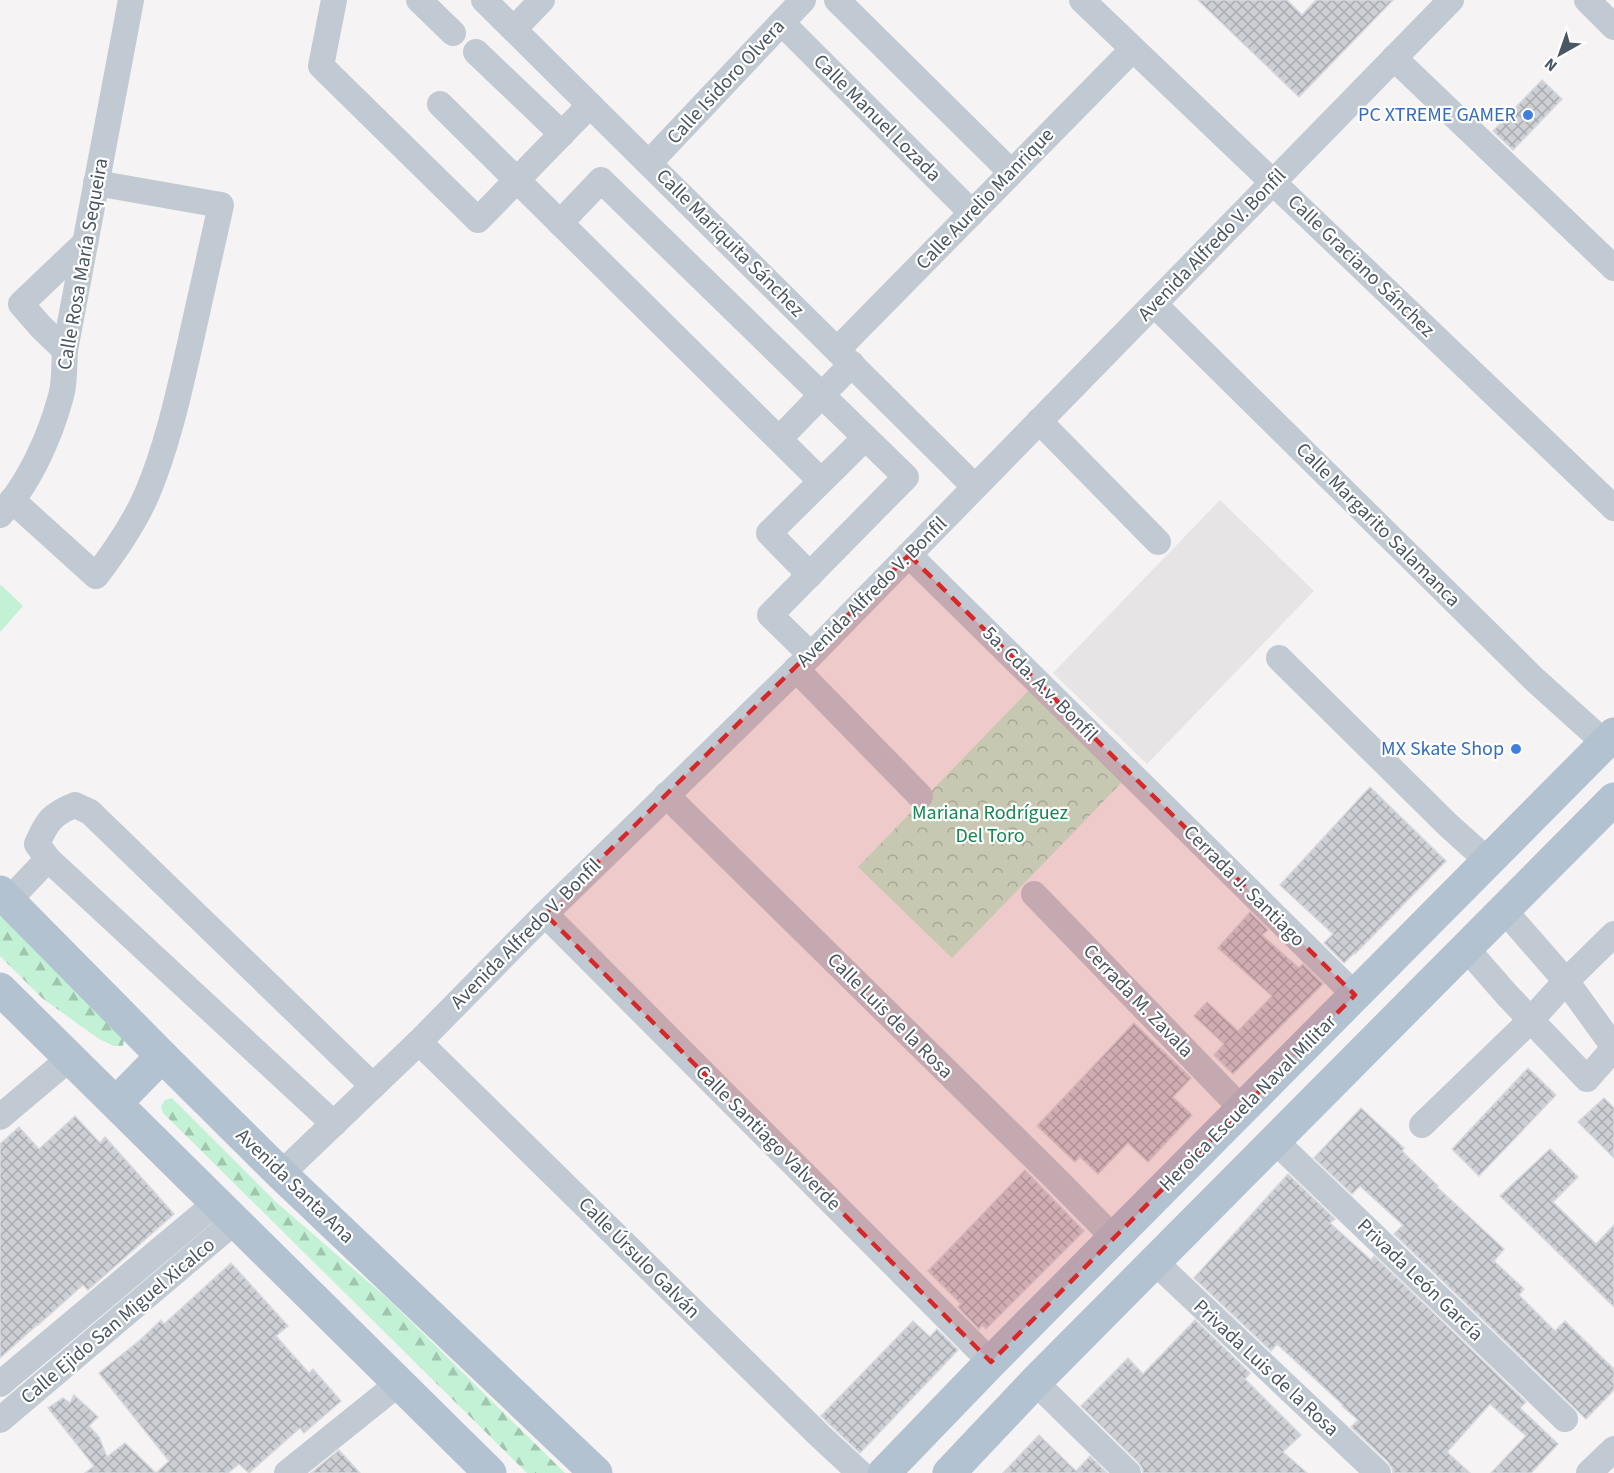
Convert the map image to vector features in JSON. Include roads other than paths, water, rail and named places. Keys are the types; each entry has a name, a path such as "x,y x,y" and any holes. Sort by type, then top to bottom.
{"main road":[{"name":"Heroica Escuela Naval Militar","path":"884,1473 991,1362 1610,739"},
{"path":"950,1473 1035,1382 1614,799"},
{"name":"Avenida Santa Ana","path":"4,896 281,1174 596,1473"},
{"path":"0,989 490,1473"},
{"path":"116,1103 162,1056"}],"street":[{"name":"Calle Rosa María Sequeira","path":"6,508 32,470 49,432 62,394 65,350 131,0"},
{"path":"334,0 321,66 478,220 590,105"},
{"path":"419,0 453,33"},
{"name":"Calle Mariquita Sánchez","path":"484,0 975,487"},
{"path":"514,29 542,0"},
{"name":"Calle Isidoro Olvera","path":"649,163 803,0"},
{"path":"837,0 1011,172"},
{"name":"Calle Graciano Sánchez","path":"1082,0 1614,508"},
{"name":"Avenida Alfredo V. Bonfil","path":"281,1174 419,1042 545,914 803,662 1451,0"},
{"path":"1587,0 1614,27"},
{"name":"Calle Manuel Lozada","path":"782,23 972,213"},
{"name":"Calle Aurelio Manrique","path":"778,440 821,395 844,357 972,213 1133,49"},
{"path":"476,52 562,134"},
{"path":"1394,58 1614,268"},
{"path":"440,105 821,481"},
{"path":"560,222 601,180 906,477 770,615 803,662 920,796"},
{"path":"6,508 96,576 130,527 146,496 165,444 221,206 96,183"},
{"path":"65,350 21,304 85,243"},
{"name":"Calle Margarito Salamanca","path":"1154,304 1535,680 1610,739"},
{"path":"1039,422 1158,542"},
{"path":"810,575 769,533 865,438"},
{"name":"5a. Cda. A.v. Bonfil","path":"909,555 1133,777"},
{"path":"1279,658 1448,825 1488,861"},
{"name":"Cerrada J. Santiago","path":"1133,777 1355,995"},
{"name":"Calle Luis de la Rosa","path":"666,795 1114,1238"},
{"path":"334,1124 48,859 37,844 45,827 58,812 75,805 90,812 373,1086"},
{"path":"4,896 48,859"},
{"name":"Cerrada M. Zavala","path":"1034,894 1242,1109"},
{"path":"1466,948 1587,1079 1614,1048 1566,981 1504,910"},
{"name":"Calle Santiago Valverde","path":"545,914 991,1362"},
{"path":"1422,1125 1531,1020 1566,981 1614,934"},
{"name":"Calle Úrsulo Galván","path":"419,1042 820,1437 860,1473"},
{"path":"0,1117 70,1058"},
{"name":"Privada León García","path":"1275,1141 1565,1419"},
{"name":"Calle Ejido San Miguel Xicalco","path":"0,1384 226,1212"},
{"name":"Calle Ejido San Miguel Xicalco","path":"0,1420 226,1212"},
{"name":"Privada Luis de la Rosa","path":"1155,1262 1378,1473"},
{"path":"1035,1382 1128,1473"},
{"path":"287,1473 399,1383"},
{"path":"1589,1473 1614,1449"}],"place":[{"name":"PC XTREME GAMER","path":"1528,115"},
{"name":"MX Skate Shop","path":"1516,749"}],"park label":[{"name":"Mariana Rodríguez Del Toro","path":"990,824"}]}
